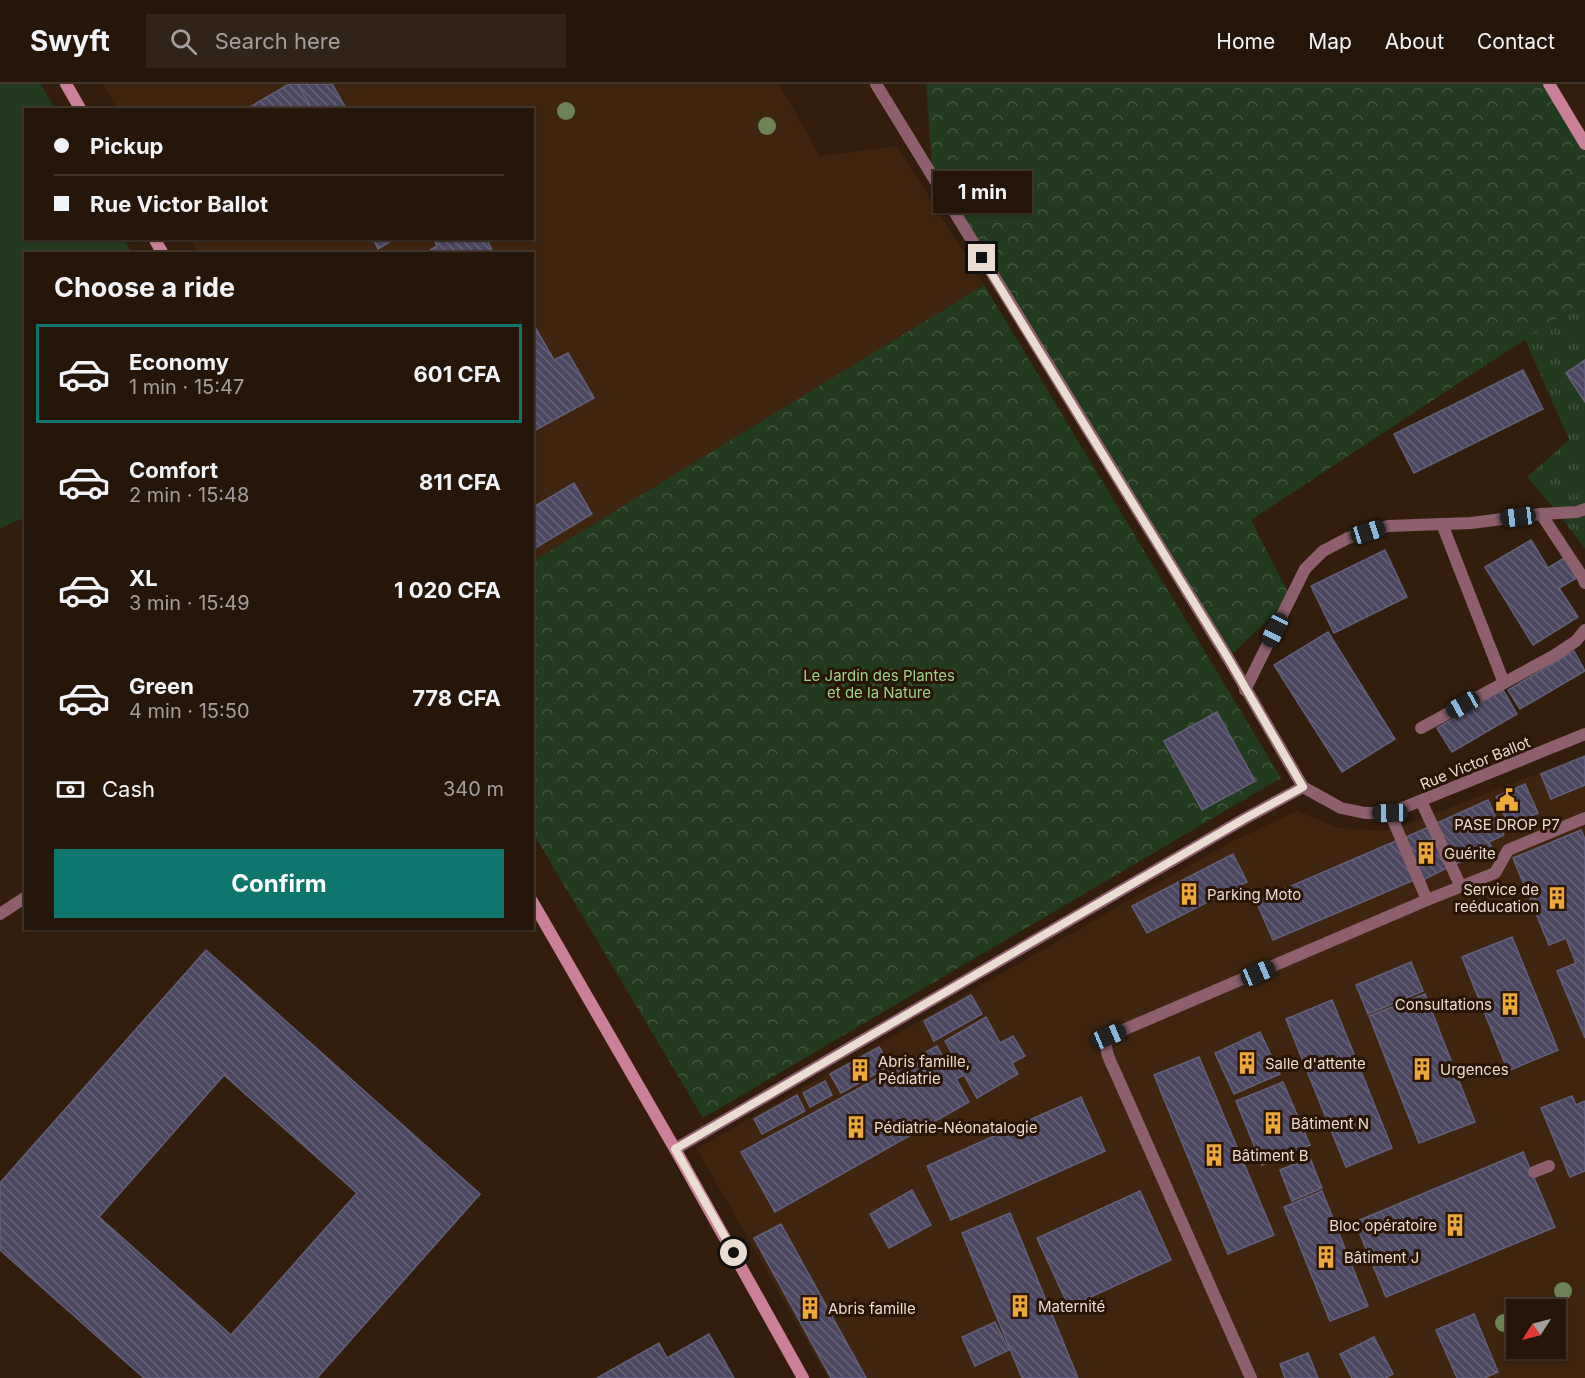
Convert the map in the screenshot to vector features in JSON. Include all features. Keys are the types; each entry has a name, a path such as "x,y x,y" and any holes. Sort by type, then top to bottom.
{"main road":[{"path":"66,84 80,108"},
{"path":"1549,84 1585,144"},
{"path":"534,904 804,1378"}],"street":[{"path":"675,1149 1303,787 1221,648 876,84"},
{"path":"1245,690 1305,569 1323,551 1348,538 1388,526 1471,523 1577,512 1585,509"},
{"path":"1541,514 1585,583"},
{"path":"1442,524 1504,683"},
{"path":"1421,728 1555,654 1576,641 1585,630"},
{"name":"Rue Victor Ballot","path":"1303,787 1341,808 1365,813 1390,813 1585,734"},
{"path":"1421,801 1461,887"},
{"path":"1390,813 1427,900"},
{"path":"1251,1378 1122,1087 1106,1047 1106,1041 1109,1036 1495,873 1508,850 1585,818"},
{"path":"0,914 24,898"},
{"path":"1534,1172 1548,1166"}],"shaded area":[{"path":"103,84 779,84 820,156 897,146 984,285 534,561 534,252 198,252 191,240 534,240 534,108 116,108"},
{"path":"1585,755 1585,1378 828,1378 697,1149 1229,843 1297,811 1339,828 1386,831"}],"green space":[{"path":"0,84 41,84 54,108 24,108 24,240 125,240 131,252 24,252 24,517 0,529"},
{"path":"926,84 1549,84 1585,144 1585,300 1251,520 1291,598 1228,658 933,178"},
{"name":"Le Jardin des Plantes et de la Nature","path":"984,285 1281,778 703,1118 534,835 534,561"},
{"path":"1585,300 1585,549 1527,477 1569,440 1525,339"}],"building":[{"path":"289,84 298,84 312,108 248,108"},
{"path":"332,84 346,108 312,108 298,85"},
{"path":"374,240 393,240 378,249"},
{"path":"434,240 487,240 493,252 431,252 430,250 437,246"},
{"path":"534,325 554,360 568,353 594,398 534,431"},
{"path":"1585,360 1585,402 1566,373"},
{"path":"1523,370 1543,409 1414,473 1394,434"},
{"path":"574,483 592,514 534,549 534,507"},
{"path":"1531,540 1548,568 1564,558 1577,578 1559,588 1578,617 1533,645 1485,567"},
{"path":"1385,550 1407,597 1334,633 1311,586"},
{"path":"1328,632 1395,739 1342,772 1274,665"},
{"path":"1574,651 1585,671 1520,709 1508,690"},
{"path":"1503,690 1517,714 1452,752 1437,728"},
{"path":"1217,712 1255,781 1202,810 1164,741"},
{"path":"1585,756 1585,785 1551,799 1541,774"},
{"path":"1525,784 1538,813 1509,826 1496,797"},
{"path":"1488,800 1504,835 1489,842 1492,848 1453,865 1435,824"},
{"name":"Guérite","path":"1429,827 1447,868 1423,880 1404,838"},
{"name":"Service de reéducation","path":"1581,830 1585,839 1585,1038 1557,971 1576,963 1566,938 1549,945 1513,858"},
{"path":"1398,840 1414,880 1273,940 1256,901"},
{"name":"Parking Moto","path":"1233,854 1247,882 1147,933 1132,906"},
{"name":"Consultations","path":"1512,937 1558,1050 1508,1071 1462,957"},
{"path":"206,950 480,1194 317,1378 144,1378 0,1250 0,1183","holes":["224,1075 357,1193 231,1335 99,1217"]},
{"path":"1411,962 1423,991 1368,1014 1356,985"},
{"name":"Urgences","path":"1425,994 1475,1122 1419,1143 1369,1016"},
{"name":"Abris famille, Pédiatrie","path":"971,995 982,1014 934,1041 924,1021"},
{"path":"1332,1000 1392,1148 1346,1167 1286,1019"},
{"name":"Pédiatrie-Néonatalogie","path":"986,1017 1000,1043 1013,1036 1025,1056 1012,1063 1018,1074 977,1098 964,1075 956,1079 969,1102 775,1212 741,1152 937,1046 949,1068 958,1064 945,1041"},
{"name":"Salle d'attente","path":"1260,1032 1280,1074 1234,1094 1215,1053"},
{"name":"Abris famille, Pédiatrie","path":"879,1047 890,1066 841,1093 830,1074"},
{"name":"Bâtiment B","path":"1199,1057 1274,1235 1228,1254 1154,1075"},
{"path":"825,1081 832,1095 810,1107 803,1093"},
{"name":"Bâtiment N","path":"1283,1082 1310,1145 1262,1165 1236,1101"},
{"path":"797,1095 805,1111 762,1134 754,1119"},
{"path":"1572,1096 1576,1105 1585,1101 1585,1171 1570,1177 1541,1108"},
{"path":"1081,1097 1105,1151 951,1220 927,1166"},
{"name":"Bloc opératoire","path":"1523,1152 1555,1227 1386,1297 1355,1222"},
{"path":"1310,1158 1322,1188 1292,1201 1280,1170"},
{"path":"912,1190 931,1225 889,1248 870,1214"},
{"path":"1140,1191 1171,1260 1069,1307 1037,1238"},
{"name":"Bâtiment J","path":"1322,1191 1368,1306 1330,1321 1284,1207"},
{"name":"Maternité","path":"1010,1213 1078,1378 1022,1378 962,1233"},
{"name":"Abris famille","path":"781,1224 866,1378 831,1378 754,1238"},
{"path":"1474,1314 1498,1372 1484,1378 1457,1378 1436,1330"},
{"path":"995,1322 1009,1350 975,1366 962,1337"},
{"path":"709,1334 734,1378 597,1378 659,1343 667,1358"},
{"path":"1374,1337 1393,1374 1385,1378 1352,1378 1340,1354"},
{"path":"1308,1353 1318,1378 1285,1378 1280,1364"}],"place":[{"name":"PASE DROP P7","path":"1507,800"},
{"name":"Guérite","path":"1426,853"},
{"name":"Parking Moto","path":"1189,894"},
{"name":"Service de reéducation","path":"1557,898"},
{"name":"Consultations","path":"1510,1004"},
{"name":"Salle d'attente","path":"1247,1063"},
{"name":"Urgences","path":"1422,1069"},
{"name":"Abris famille, Pédiatrie","path":"860,1070"},
{"name":"Bâtiment N","path":"1273,1123"},
{"name":"Pédiatrie-Néonatalogie","path":"856,1127"},
{"name":"Bâtiment B","path":"1214,1155"},
{"name":"Bloc opératoire","path":"1455,1225"},
{"name":"Bâtiment J","path":"1326,1257"},
{"name":"Maternité","path":"1020,1306"},
{"name":"Abris famille","path":"810,1308"}],"route":[{"path":"734,1253 675,1149 1303,787 1228,658 982,258"}]}
